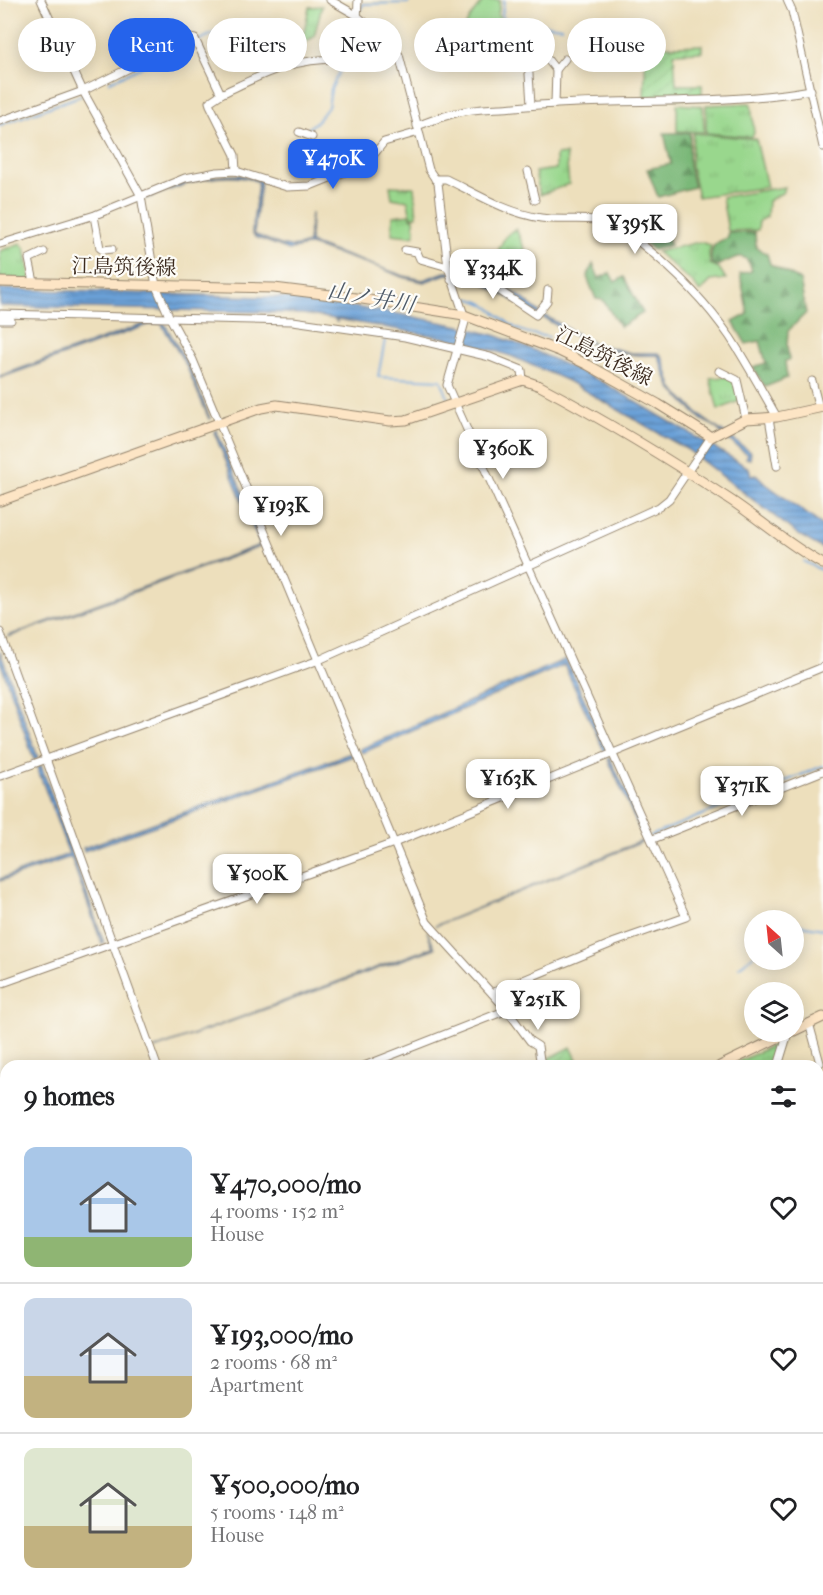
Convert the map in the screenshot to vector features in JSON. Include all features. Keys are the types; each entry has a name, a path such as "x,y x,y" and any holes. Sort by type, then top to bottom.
{"main road":[{"name":"江島筑後線","path":"0,282 274,288 366,299 464,319 559,351 595,368 709,440"},
{"path":"0,501 261,408 277,405 390,421 406,420 523,380 540,386 645,444 823,564"},
{"path":"709,440 746,419 773,418 821,408"},
{"path":"804,1026 823,1017"},
{"path":"733,1060 770,1042"}],"street":[{"path":"41,0 83,91 141,196 157,287 168,314 193,360 427,922 507,1010 530,1041 538,1046 540,1060"},
{"path":"330,0 356,15 385,39 399,55 429,170 438,183 448,267 464,319 447,386 686,917 615,942 492,993"},
{"path":"236,171 235,155 209,102 276,68 292,63 327,58 343,59 357,21 358,0"},
{"path":"787,0 792,11 822,130 823,147"},
{"path":"0,121 83,91 190,38 195,39 221,94"},
{"path":"555,104 556,70 565,58"},
{"path":"529,72 531,105"},
{"path":"0,244 93,216 184,178 236,171 287,187 310,186 367,163 384,142 457,112 531,105 642,100 768,98 811,90"},
{"path":"298,132 312,137"},
{"path":"528,171 535,200"},
{"path":"435,179 446,179 513,212 542,218 609,222 619,227 673,272 713,315 730,338 773,418 777,466"},
{"path":"93,216 100,248 112,249"},
{"path":"405,250 417,252 420,259 448,267"},
{"path":"34,282 29,259 44,252"},
{"path":"451,280 471,278 485,281 536,315 547,302 548,290"},
{"path":"0,314 168,314 293,321 458,346 522,370 523,380"},
{"path":"0,320 11,320"},
{"path":"719,371 737,380 746,419"},
{"path":"812,381 821,408"},
{"path":"0,776 319,660 659,507 669,499 709,440"},
{"path":"0,632 155,1060"},
{"path":"0,984 394,843 823,668"},
{"path":"652,839 823,771"},
{"path":"379,1060 507,1010"},
{"path":"809,1023 819,1060"},
{"path":"780,1060 787,1042"}],"green space":[{"path":"484,0 500,0 498,16 500,18 470,18"},
{"path":"322,6 314,37 307,41 307,18 309,7"},
{"path":"702,45 702,52 674,53 676,85 702,85 702,99 644,98 645,72 666,72 666,46"},
{"path":"751,103 754,133 752,137 706,133 706,105"},
{"path":"677,104 703,106 704,132 677,131"},
{"path":"664,133 690,133 689,166 694,187 658,197 647,169 671,164"},
{"path":"693,133 756,139 767,187 698,197 691,166"},
{"path":"566,154 569,184 540,195 535,172 556,169 556,155"},
{"path":"390,186 414,187 417,216 411,217 408,201 392,198"},
{"path":"785,187 782,193 768,201 767,217 759,221 758,230 728,231 722,197"},
{"path":"409,214 411,218 414,218 415,235 392,234 393,216"},
{"path":"666,228 670,245 653,250 639,237"},
{"path":"516,229 527,254 529,268 501,270 498,280 493,275 499,249 510,232"},
{"path":"755,232 756,247 767,254 770,264 800,280 806,313 788,331 789,360 785,361 787,378 765,387 753,367 766,363 760,341 746,344 733,322 748,314 740,274 752,271 749,263 746,259 738,257 717,266 712,264 711,259 713,247 728,238 728,233"},
{"path":"699,242 711,245 710,264 719,268 726,279 711,281 700,292 693,283 657,252"},
{"path":"21,243 25,247 31,280 0,279 0,251"},
{"path":"593,264 599,278 610,273 615,282 624,277 643,313 620,327 603,300 596,299 587,277"},
{"path":"726,377 735,380 741,400 718,410 710,378"},
{"path":"781,1042 773,1060 742,1060"},
{"path":"571,1047 577,1060 546,1060"}],"water":[{"path":"241,175 261,180 254,233 256,235 287,247 308,243 311,213 310,243 404,276 423,280 445,272 486,274 542,314 577,334 575,336 471,276 446,274 424,282 402,277 310,245 289,250 255,237 252,232 257,181 228,177 200,180 145,198 192,180"},
{"path":"0,289 297,298 399,314 497,336 604,383 749,468 751,476 757,475 823,526 823,549 799,535 688,450 568,381 511,356 463,341 337,319 337,323 335,319 303,314 0,306"},
{"path":"152,321 163,321 190,368 209,419 186,365 161,323 148,325 0,378 0,376"},
{"path":"582,337 593,343 631,353 659,353 673,389 703,418 751,452 750,459 746,458 747,454 714,426 702,420 671,389 658,355 638,355 618,352 590,343 581,339"},
{"path":"216,430 265,545 8,637 260,545 214,432"},
{"path":"0,651 38,758 34,760 0,661"},
{"path":"566,659 608,751 605,753 564,665 362,753 360,749"},
{"path":"351,753 353,756 84,851 83,848"},
{"path":"610,758 647,840 435,926 644,840 608,759"},
{"path":"41,765 104,943 102,944 71,857 0,881 0,879 69,854 37,767"},
{"path":"427,931 435,948 154,1049 433,947"}],"waterway":[{"path":"361,9 363,4 408,3 410,0"},
{"path":"504,0 502,15 504,19 562,27"},
{"path":"109,82 207,37"},
{"path":"305,131 328,107 331,89 339,72"},
{"path":"0,125 83,95"},
{"path":"303,136 315,180"},
{"path":"462,298 478,301 520,330 549,337"},
{"path":"385,340 378,377 441,380 448,398"},
{"path":"803,561 823,571"},
{"path":"650,836 823,766"},
{"path":"804,926 823,929"},
{"path":"739,967 744,963"}],"water label":[{"name":"山ノ井川","path":"371,298"}]}
